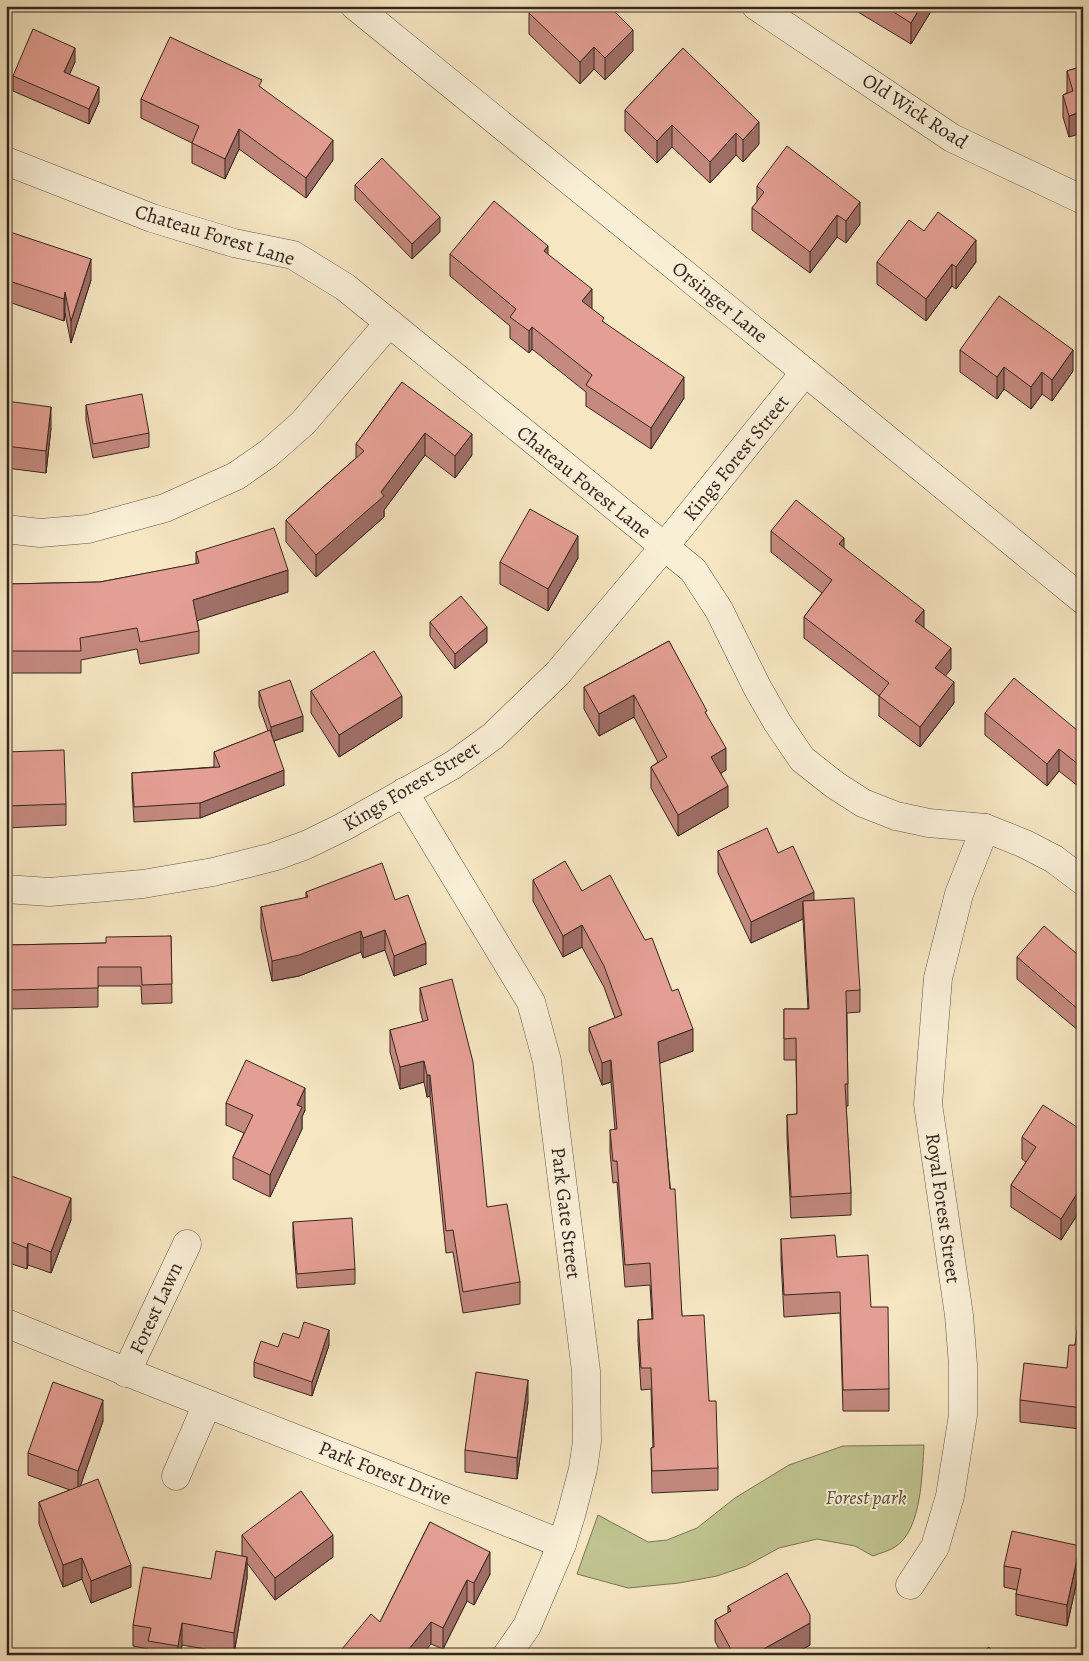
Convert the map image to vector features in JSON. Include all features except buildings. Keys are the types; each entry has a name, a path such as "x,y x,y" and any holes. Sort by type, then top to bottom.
{"street":[{"name":"Orsinger Lane","path":"355,6 806,372 1083,600"},
{"name":"Old Wick Road","path":"756,6 952,138 1083,200"},
{"name":"Chateau Forest Lane","path":"6,161 152,218 234,243 293,255 345,287 693,570 719,610 757,687 777,722 802,759 835,785 863,803 896,816 929,823 985,828 1025,844 1054,859 1083,882"},
{"path":"6,529 40,533 88,529 165,508 236,476 269,453 303,423 389,323"},
{"name":"Kings Forest Street","path":"6,889 50,892 143,884 213,872 272,857 306,845 343,827 453,765 494,736 558,673 664,547 806,372"},
{"name":"Park Gate Street","path":"404,792 531,1002 547,1061 586,1371 588,1407 584,1469 562,1544 527,1626 507,1655"},
{"name":"Royal Forest Street","path":"910,1585 935,1547 950,1496 963,1415 963,1365 959,1315 928,1104 938,978 959,894 985,828"},
{"name":"Forest Lawn","path":"126,1373 186,1244"},
{"name":"Park Forest Drive","path":"6,1322 126,1373 393,1476 562,1544"},
{"path":"176,1476 207,1404"}],"green space":[{"name":"Forest park","path":"924,1445 921,1485 916,1515 904,1539 887,1551 873,1556 855,1546 817,1539 779,1548 746,1566 717,1576 679,1583 628,1588 577,1574 598,1515 648,1542 667,1540 697,1528 735,1498 789,1465 843,1446"}]}
